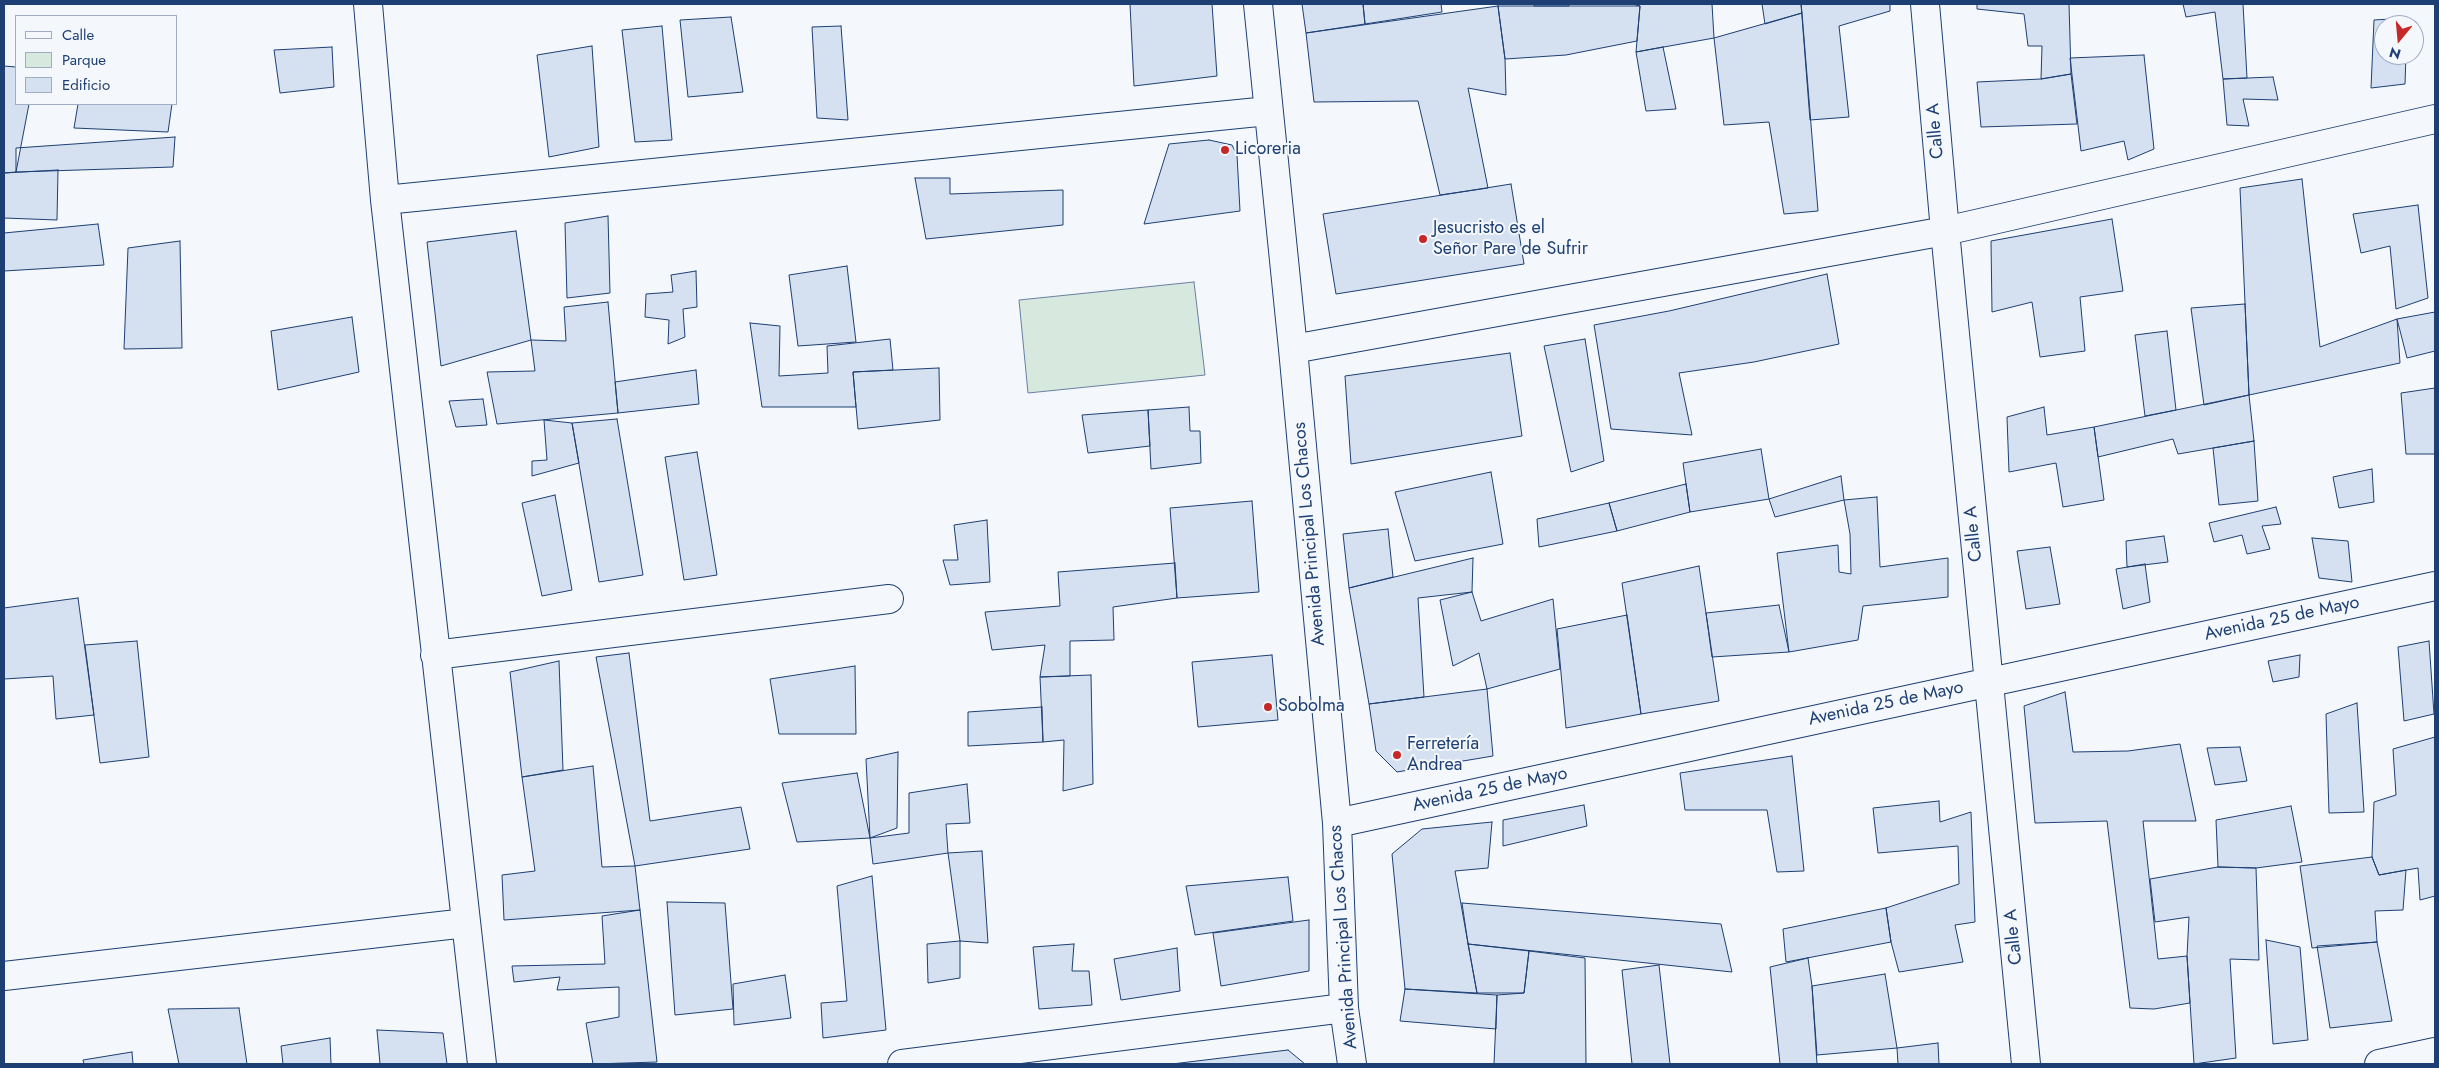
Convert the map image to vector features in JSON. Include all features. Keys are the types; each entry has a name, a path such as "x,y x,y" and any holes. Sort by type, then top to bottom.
{"street":[{"path":"368,4 385,200 482,1064"},
{"name":"Avenida Principal Los Chacos","path":"1258,4 1293,349 1337,823 1344,1008 1352,1064"},
{"name":"Calle A","path":"1925,4 1945,231 2026,1064"},
{"path":"385,200 1268,111"},
{"path":"1293,349 1945,231 2435,119"},
{"name":"Avenida 25 de Mayo","path":"1337,823 2435,586"},
{"path":"435,655 889,599"},
{"path":"4,976 466,923"},
{"path":"902,1064 1344,1008"},
{"path":"2379,1064 2435,1052"}],"green space":[{"path":"1194,282 1205,375 1028,393 1019,300"}],"building":[{"path":"1130,4 1212,4 1217,76 1134,86"},
{"path":"1302,4 1363,4 1365,24 1306,33"},
{"path":"1363,4 1441,4 1442,12 1365,24"},
{"path":"1534,4 1569,4 1569,6 1534,6"},
{"path":"1632,4 1712,4 1714,38 1636,52 1640,6"},
{"path":"1762,4 1801,4 1802,13 1765,24"},
{"path":"1801,4 1890,4 1890,11 1839,26 1849,117 1810,120"},
{"path":"1977,4 2069,4 2071,74 2041,79 2042,46 2028,46 2024,14 1977,9"},
{"path":"2183,4 2243,4 2247,78 2223,79 2215,12 2186,17"},
{"path":"1498,6 1640,6 1637,41 1566,55 1505,59"},
{"path":"1498,6 1505,59 1506,95 1468,88 1488,188 1440,195 1418,101 1314,102 1306,33"},
{"path":"1802,13 1818,211 1784,214 1769,122 1724,125 1714,38"},
{"path":"731,17 743,92 688,97 680,20"},
{"path":"2374,20 2374,65 2406,65 2405,84 2371,88"},
{"path":"662,26 672,140 635,142 622,30"},
{"path":"841,26 848,120 817,118 812,27"},
{"path":"592,46 599,147 549,157 537,55"},
{"path":"332,47 334,87 280,93 274,50"},
{"path":"1663,47 1676,109 1646,111 1636,52"},
{"path":"2144,55 2154,149 2128,160 2124,141 2081,151 2070,58"},
{"path":"4,66 15,67 15,105 29,105 16,172 4,173"},
{"path":"2071,74 2077,124 1981,127 1977,82 2041,79"},
{"path":"2273,77 2278,100 2243,99 2249,126 2227,125 2223,79"},
{"path":"78,105 172,105 168,132 74,128"},
{"path":"175,137 173,167 16,172 16,148"},
{"path":"1209,140 1232,145 1237,155 1240,211 1144,224 1169,144"},
{"path":"58,170 57,220 4,218 4,173"},
{"path":"915,178 950,178 950,194 1063,190 1063,225 926,239"},
{"path":"2302,179 2320,347 2397,319 2400,363 2249,395 2240,188"},
{"name":"Jesucristo es el Señor Pare de Sufrir","path":"1511,184 1524,264 1336,294 1323,214"},
{"path":"2418,205 2428,298 2396,309 2390,246 2361,253 2353,214"},
{"path":"608,216 610,293 567,298 565,223"},
{"path":"2112,219 2123,291 2080,297 2085,351 2040,357 2032,302 1992,312 1991,241"},
{"path":"98,224 104,265 4,271 4,233"},
{"path":"516,231 531,340 441,366 427,242"},
{"path":"180,241 182,348 124,349 128,248"},
{"path":"847,266 856,342 798,346 789,275"},
{"path":"696,271 697,307 683,309 685,337 668,344 669,320 645,317 646,294 673,292 671,275"},
{"path":"1827,274 1839,344 1754,362 1679,373 1692,435 1611,429 1594,325 1669,311"},
{"path":"608,302 618,413 497,424 487,372 535,371 531,340 566,341 564,307"},
{"path":"2245,304 2249,395 2204,405 2191,308"},
{"path":"2435,312 2435,351 2407,358 2397,319"},
{"path":"352,317 359,372 278,390 271,331"},
{"path":"750,323 780,326 779,376 828,373 827,346 890,339 893,370 853,372 856,407 762,407"},
{"path":"2167,331 2176,410 2145,416 2135,335"},
{"path":"1585,339 1604,461 1571,472 1544,346"},
{"path":"1510,353 1522,436 1351,464 1345,376"},
{"path":"939,368 940,420 858,429 853,372"},
{"path":"696,370 699,404 618,413 615,382"},
{"path":"2435,388 2435,454 2406,454 2401,393"},
{"path":"2249,395 2254,441 2178,454 2173,439 2098,457 2094,427"},
{"path":"483,399 487,425 456,427 449,401"},
{"path":"1189,407 1190,431 1200,431 1201,463 1151,469 1148,410"},
{"path":"2044,407 2047,435 2094,427 2104,500 2063,507 2056,463 2009,472 2007,417"},
{"path":"1148,410 1150,446 1088,453 1082,415"},
{"path":"617,419 643,575 599,582 572,423"},
{"path":"544,420 572,423 579,463 532,476 532,461 547,460"},
{"path":"2254,441 2258,501 2219,505 2213,448"},
{"path":"1761,449 1769,499 1690,512 1683,463"},
{"path":"697,452 717,575 684,580 665,457"},
{"path":"2372,469 2374,502 2339,508 2333,477"},
{"path":"1491,472 1503,544 1415,561 1395,492"},
{"path":"1841,476 1844,500 1775,517 1769,499"},
{"path":"1686,484 1690,512 1617,531 1609,503"},
{"path":"555,495 572,590 542,596 522,503"},
{"path":"1877,497 1880,567 1948,558 1948,597 1863,606 1858,640 1789,652 1777,553 1838,545 1839,572 1851,574 1850,534 1844,500"},
{"path":"1252,501 1259,592 1177,598 1170,508"},
{"path":"1609,503 1617,531 1539,547 1537,519"},
{"path":"2276,507 2281,524 2262,526 2270,549 2247,554 2242,535 2214,542 2209,523"},
{"path":"987,520 990,582 950,585 943,560 958,560 954,525"},
{"path":"1388,529 1393,577 1349,588 1343,534"},
{"path":"2164,536 2168,562 2127,567 2126,541"},
{"path":"2312,538 2348,541 2352,582 2319,578"},
{"path":"2050,547 2060,604 2026,609 2017,551"},
{"path":"1473,558 1472,592 1418,598 1424,697 1369,704 1349,588"},
{"path":"1175,563 1177,598 1113,607 1114,640 1070,641 1070,676 1040,677 1045,645 992,650 985,612 1060,606 1058,572"},
{"path":"2145,564 2150,602 2123,609 2116,569"},
{"path":"1699,566 1719,701 1641,714 1622,583"},
{"path":"1472,592 1481,621 1553,599 1560,669 1487,689 1479,653 1453,666 1440,600"},
{"path":"78,598 94,715 56,719 53,676 4,679 4,608"},
{"path":"1779,605 1789,652 1712,657 1706,613"},
{"path":"1627,615 1641,714 1566,728 1557,629"},
{"path":"137,641 149,757 100,763 85,645"},
{"path":"2429,641 2434,714 2404,721 2398,647"},
{"path":"629,653 650,821 741,807 750,849 635,866 596,657"},
{"path":"1272,655 1278,720 1198,727 1192,662"},
{"path":"2300,655 2299,677 2273,682 2268,661"},
{"path":"559,661 563,770 522,777 510,672"},
{"path":"855,666 856,734 779,734 770,679"},
{"path":"1091,675 1093,784 1063,791 1064,740 1043,742 1040,677"},
{"path":"1487,689 1493,756 1397,772 1376,751 1369,704"},
{"path":"2065,692 2073,752 2128,751 2180,744 2196,821 2143,821 2158,959 2187,956 2190,1003 2154,1009 2130,1008 2107,821 2035,823 2024,706"},
{"path":"2357,703 2364,812 2329,813 2326,714"},
{"path":"1042,707 1043,742 968,746 968,712"},
{"path":"2435,737 2435,896 2420,900 2418,868 2379,875 2372,857 2374,802 2396,795 2393,749"},
{"path":"2240,747 2247,781 2215,785 2207,748"},
{"path":"898,752 897,828 870,838 866,759"},
{"path":"1792,756 1804,871 1777,872 1767,810 1685,810 1680,773"},
{"path":"593,766 602,867 635,866 640,910 504,920 502,875 535,871 522,777"},
{"path":"857,773 870,838 797,842 782,783"},
{"path":"967,784 970,823 946,824 948,853 873,864 870,838 909,833 909,793"},
{"path":"1939,801 1940,822 1971,812 1975,922 1955,925 1963,962 1899,972 1891,942 1886,908 1959,884 1958,846 1878,853 1873,808"},
{"path":"1584,805 1587,826 1503,846 1503,820"},
{"path":"2291,806 2302,862 2256,868 2218,867 2216,820"},
{"path":"1492,822 1488,868 1455,871 1477,993 1405,989 1392,854 1422,829"},
{"path":"982,851 988,943 960,941 948,853"},
{"path":"2372,857 2379,875 2406,870 2403,910 2375,911 2377,942 2312,948 2300,866"},
{"path":"2218,867 2256,868 2259,960 2230,959 2236,1058 2194,1064 2187,956 2189,917 2155,922 2150,879"},
{"path":"872,876 886,1030 823,1038 821,1003 847,1001 837,886"},
{"path":"1288,877 1293,921 1195,935 1186,886"},
{"path":"667,902 725,903 733,1009 675,1015"},
{"path":"1462,903 1721,924 1732,972 1468,944"},
{"path":"1886,908 1891,942 1786,962 1783,929"},
{"path":"640,910 657,1062 593,1064 586,1023 619,1017 619,987 557,990 560,977 514,982 512,966 605,964 602,916"},
{"path":"1309,920 1309,971 1221,986 1213,933"},
{"path":"2266,940 2300,947 2308,1040 2273,1044"},
{"path":"960,941 960,978 928,983 927,944"},
{"path":"2377,942 2392,1021 2330,1028 2317,946"},
{"path":"1074,944 1072,971 1089,971 1092,1005 1039,1009 1033,947"},
{"path":"1468,944 1529,951 1524,993 1477,993"},
{"path":"1177,948 1180,991 1121,1000 1114,959"},
{"path":"1529,951 1585,958 1586,1064 1494,1064 1497,995 1524,993"},
{"path":"1808,958 1812,986 1817,1064 1780,1064 1770,967"},
{"path":"1659,965 1670,1064 1632,1064 1622,970"},
{"path":"1885,974 1897,1048 1817,1055 1812,986"},
{"path":"785,975 791,1018 734,1025 733,984"},
{"path":"1405,989 1497,995 1496,1029 1400,1021"},
{"path":"239,1008 247,1064 179,1064 168,1009"},
{"path":"377,1030 443,1033 447,1064 380,1064"},
{"path":"330,1038 331,1064 283,1064 281,1046"},
{"path":"1938,1043 1939,1064 1898,1064 1897,1048"},
{"path":"1288,1050 1305,1064 1172,1064"},
{"path":"132,1052 133,1064 84,1064 83,1060"}],"place":[{"name":"Licoreria","path":"1225,150"},
{"name":"Jesucristo es el Señor Pare de Sufrir","path":"1423,239"},
{"name":"Sobolma","path":"1268,707"},
{"name":"Ferretería Andrea","path":"1397,755"}]}
